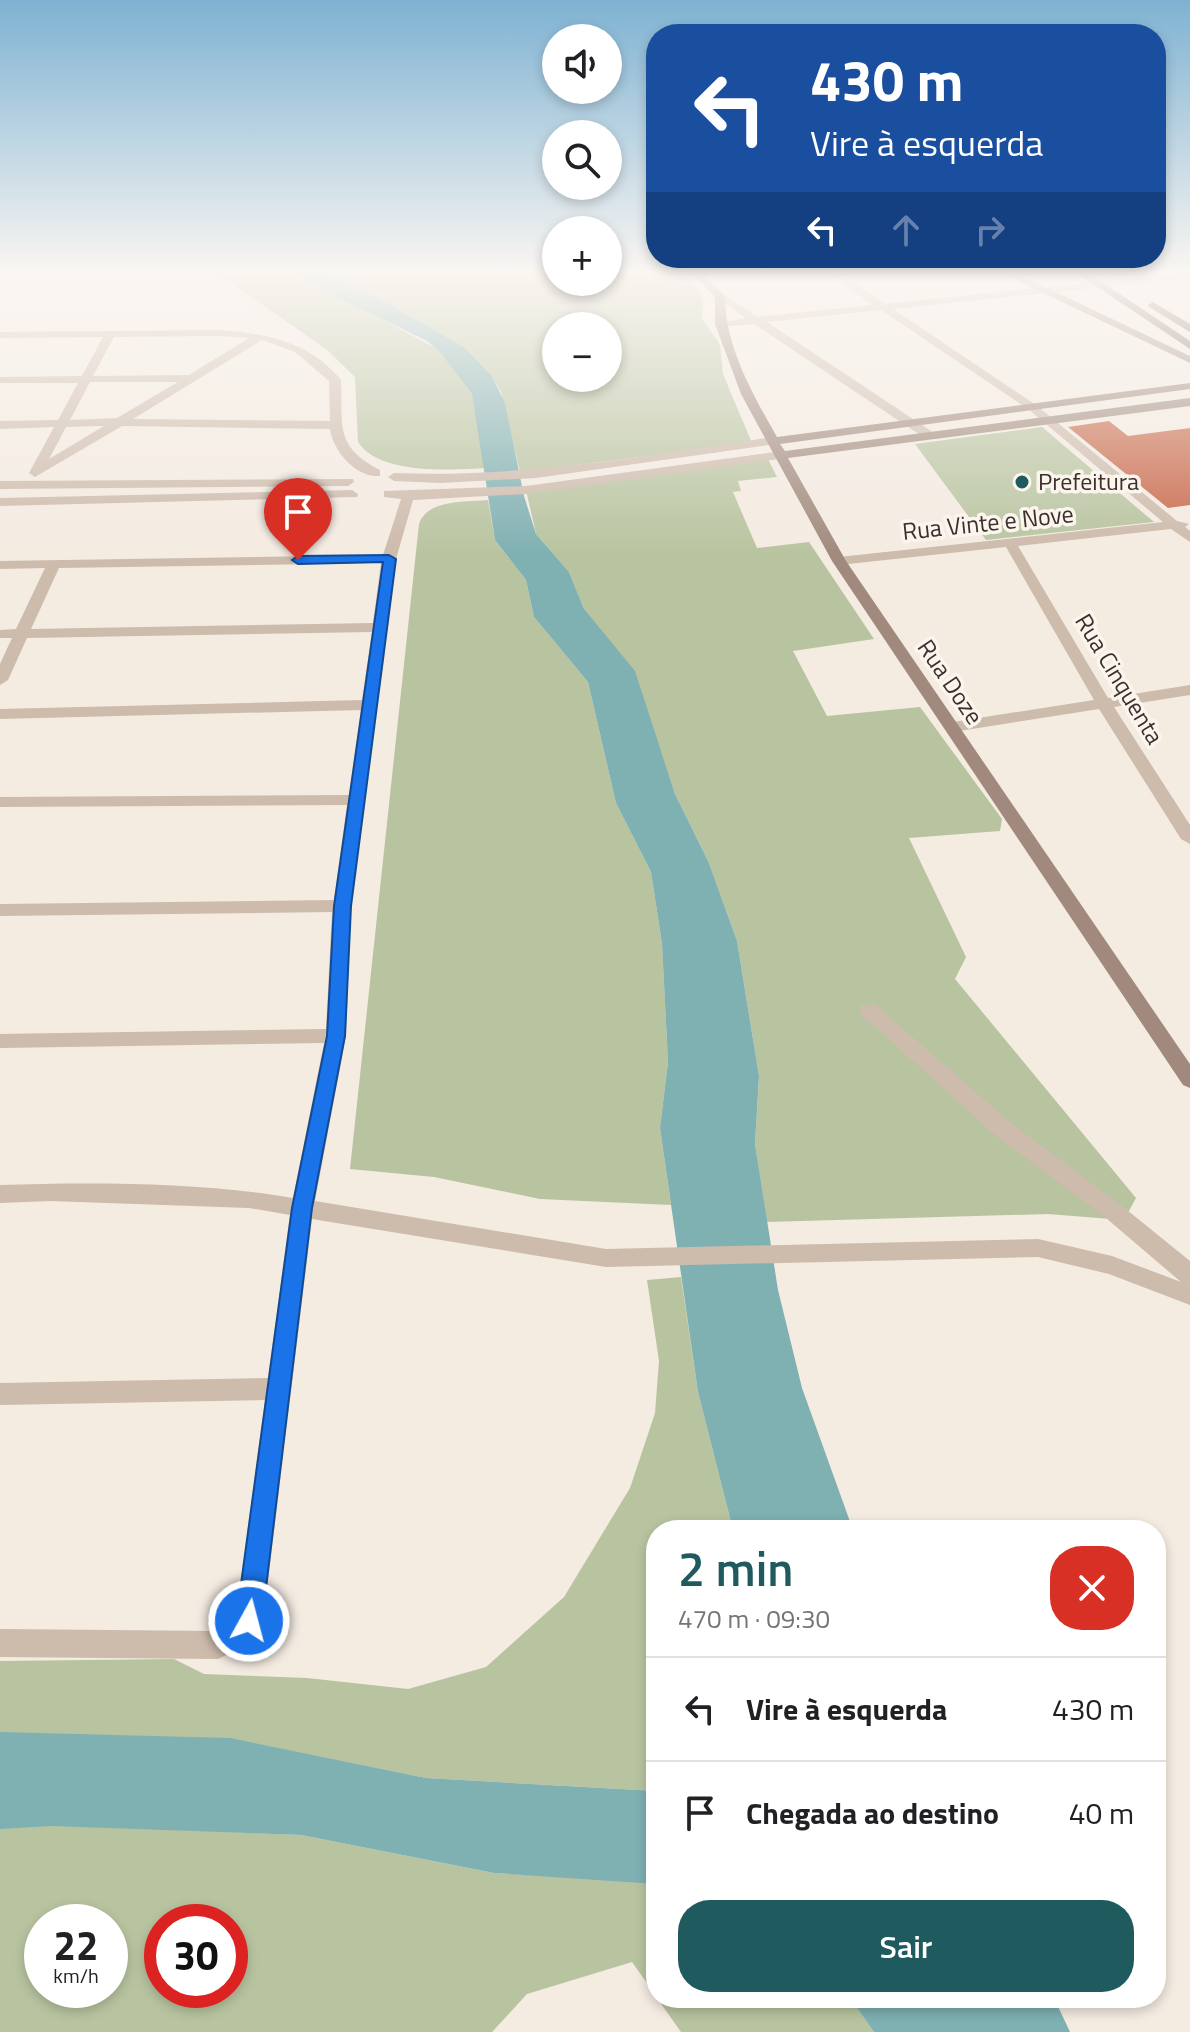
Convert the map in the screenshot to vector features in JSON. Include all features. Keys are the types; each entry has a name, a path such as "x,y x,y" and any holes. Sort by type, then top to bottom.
{"street":[{"path":"35,473 93,365"},
{"path":"21,485 35,473 214,365"},
{"path":"319,365 335,380 334,422 329,444 341,468 359,489"},
{"name":"Rua Doze","path":"736,365 747,394 839,561 1189,1076"},
{"path":"825,365 930,436"},
{"path":"969,365 1032,407 1183,524 1190,538"},
{"path":"0,380 193,378"},
{"path":"334,422 341,451 354,463 376,473 438,480 495,478 1190,386"},
{"path":"1134,393 1150,407"},
{"path":"0,485 359,489 399,495 526,490 1190,402"},
{"path":"0,425 65,422 334,422"},
{"path":"0,502 359,489 376,473"},
{"path":"0,1643 218,1645 240,1634 249,1621 302,1208 336,1036 342,906 399,495 398,480 394,477"},
{"name":"Rua Vinte e Nove","path":"839,561 1183,524"},
{"name":"Rua Cinquenta","path":"1010,543 1104,704 1190,839"},
{"path":"0,565 389,559"},
{"path":"0,680 54,565"},
{"path":"0,634 382,627"},
{"path":"953,727 1190,690"},
{"path":"0,714 369,705"},
{"path":"0,802 356,800"},
{"path":"0,910 342,906"},
{"path":"869,1010 1003,1129 1114,1212 1190,1275"},
{"path":"0,1041 336,1036"},
{"path":"0,1194 50,1192 249,1199 606,1258 674,1254 1038,1248 1112,1265 1190,1295"},
{"path":"0,1394 277,1389"}],"green space":[{"path":"342,365 451,365 472,394 486,468 417,468 398,465 368,453 358,442 355,377"},
{"path":"481,365 542,365 542,392 622,392 622,365 722,365 752,443 520,472 501,392"},
{"path":"1042,427 1154,522 986,540 915,444"},
{"path":"767,457 777,477 738,481 741,491 733,492 757,548 809,542 874,639 793,651 827,716 920,707 1002,819 1000,831 909,838 966,957 955,979 1136,1198 1124,1220 1048,1214 767,1222 755,1144 759,1076 737,941 709,863 675,794 657,740 584,609 569,572 536,534 526,490"},
{"path":"488,500 495,540 526,580 534,617 588,682 616,803 651,872 662,944 668,1062 660,1128 671,1205 540,1199 434,1177 350,1169 419,524 423,516 439,506"},
{"path":"681,1277 698,1392 730,1520 646,1520 646,1790 426,1778 241,1741 0,1738 0,1661 174,1659 204,1674 307,1678 408,1689 486,1667 564,1597 630,1488 655,1413 659,1361 647,1280"},
{"path":"0,1822 301,1835 494,1873 646,1881 646,1982 632,1962 527,1994 492,2032 0,2032"},
{"path":"664,2008 857,2008 874,2032 681,2032"}],"water":[{"path":"450,365 481,365 492,376 505,403 524,496 536,534 569,572 584,609 635,671 675,794 709,863 737,941 759,1076 755,1144 778,1290 802,1388 849,1520 730,1520 698,1392 660,1128 668,1062 662,944 651,872 616,803 588,682 534,617 526,580 495,540 472,394"},
{"path":"0,1732 230,1738 426,1778 646,1790 646,1883 494,1873 301,1835 52,1826 0,1829"},
{"path":"857,2008 1059,2008 1070,2032 874,2032"}],"building":[{"path":"1109,421 1128,436 1190,428 1190,505 1168,508 1068,427"}],"place":[{"name":"Prefeitura","path":"1022,482"}],"route":[{"path":"249,1621 302,1208 336,1036 342,906 389,559 298,560"}]}
